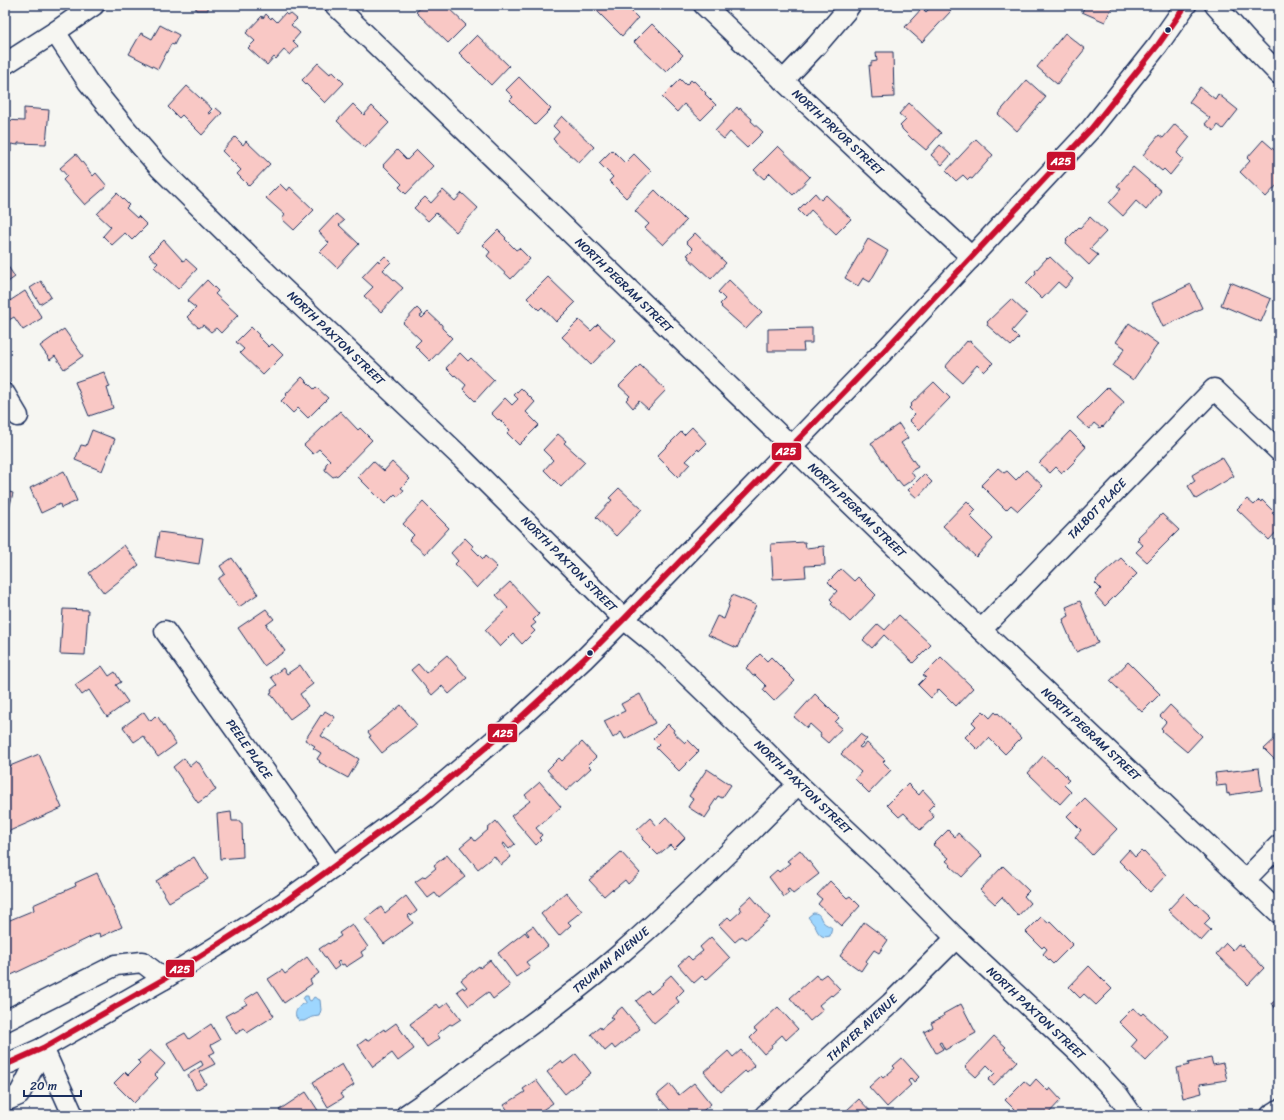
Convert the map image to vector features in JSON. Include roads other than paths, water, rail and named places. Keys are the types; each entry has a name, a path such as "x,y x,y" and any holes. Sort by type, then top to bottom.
{"street":[{"path":"5,64 94,5"},
{"name":"NORTH PEGRAM STREET","path":"335,5 980,630 1279,913"},
{"name":"NORTH PRYOR STREET","path":"704,5 966,252 970,259"},
{"path":"783,81 817,45 850,5"},
{"path":"5,1065 43,1048 164,979 265,915 426,798 518,720 583,660 624,619 792,447 970,259 1091,129 1158,45 1186,5"},
{"path":"1215,5 1279,74"},
{"name":"NORTH PAXTON STREET","path":"55,32 88,82 159,167 463,459 624,619 657,646 798,784 885,866 956,938 1080,1054 1118,1095 1132,1115"},
{"name":"TALBOT PLACE","path":"980,630 1214,389 1279,451"},
{"path":"5,394 18,416"},
{"name":"PEELE PLACE","path":"165,631 333,867"},
{"name":"TRUMAN AVENUE","path":"406,1115 518,1034 618,956 687,894 798,784"},
{"path":"1245,880 1279,845"},
{"name":"THAYER AVENUE","path":"765,1115 891,1003 956,938"},
{"path":"5,1021 116,965 142,962 164,979"},
{"path":"5,1101 19,1095 43,1048"},
{"path":"43,1048 73,1115"},
{"path":"1271,1115 1279,1110"}],"water":[{"path":"813,913 819,915 823,922 832,928 830,936 824,937 819,933 808,917"},
{"path":"305,996 308,996 309,1000 311,1001 314,997 320,1000 321,1010 319,1016 300,1021 296,1017 296,1012 302,1004 305,1004 303,999"}]}
